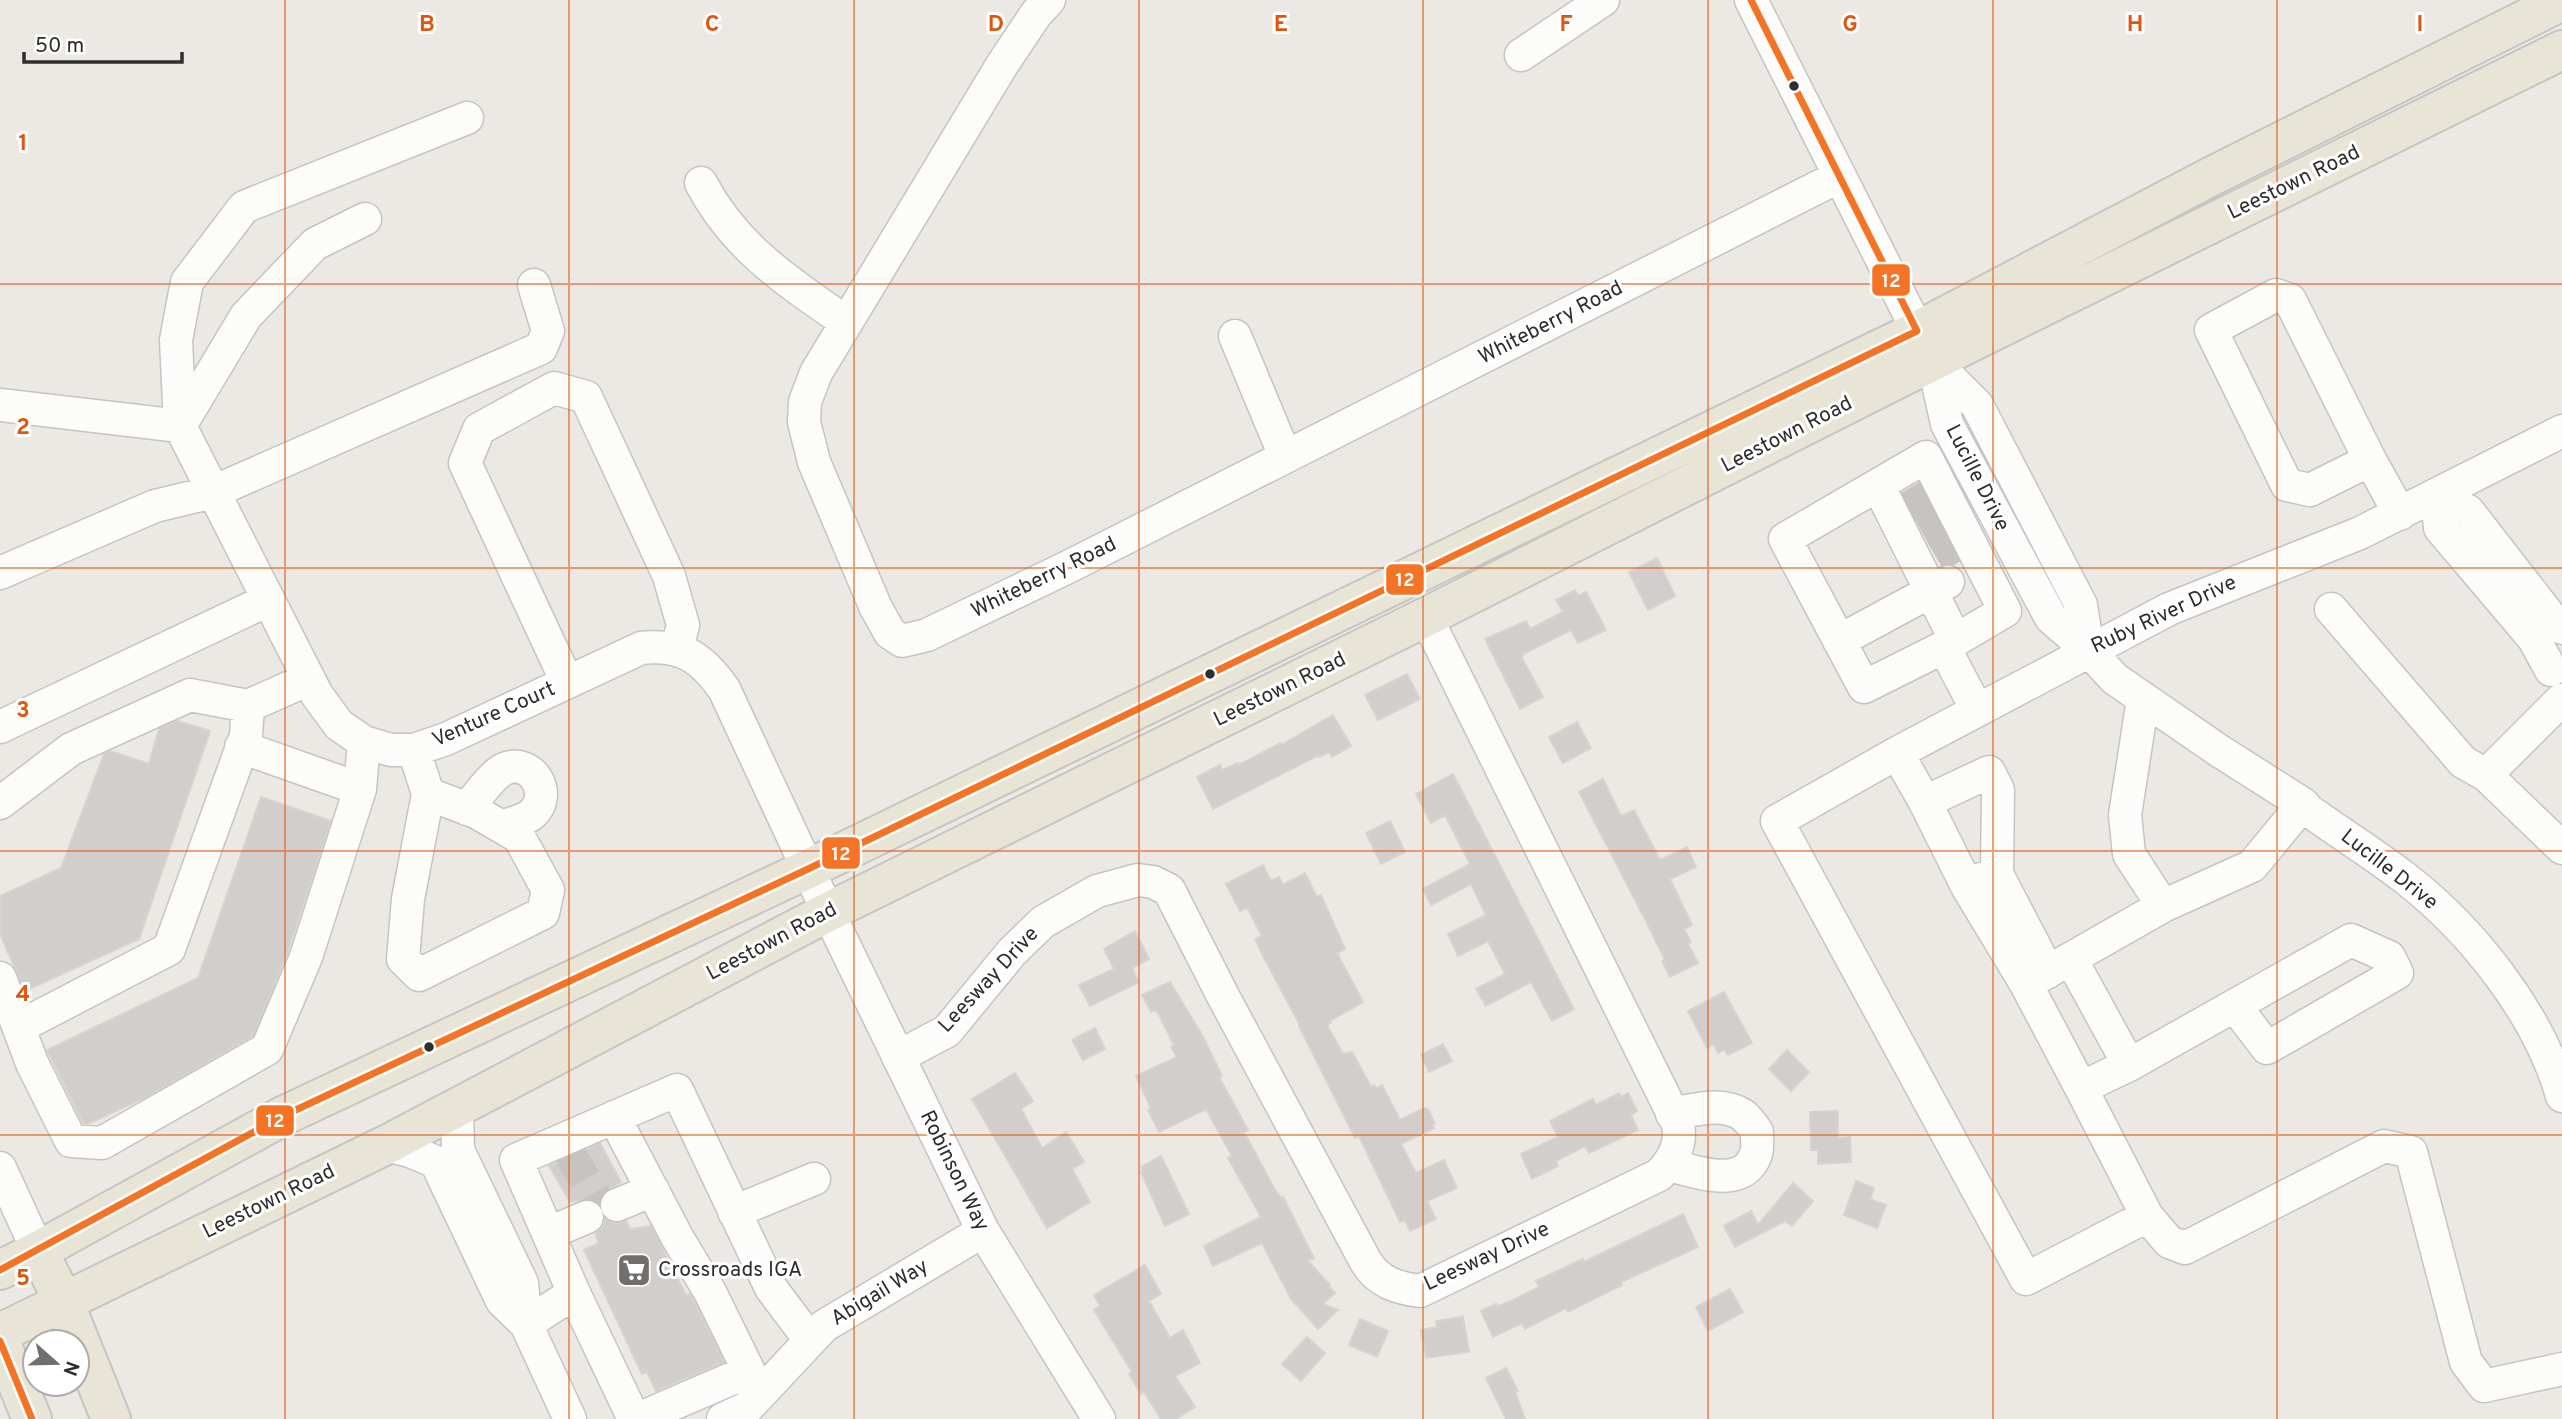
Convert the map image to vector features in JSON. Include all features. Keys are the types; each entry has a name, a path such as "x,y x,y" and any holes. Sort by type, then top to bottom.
{"main road":[{"name":"Leestown Road","path":"0,1333 386,1145 828,912 1426,617 1925,346 2212,176 2562,1"},
{"name":"Leestown Road","path":"0,1270 283,1116 808,869 1618,475 1925,346 2562,50"},
{"path":"1426,617 1430,604 1443,585 1543,533 1606,495 1618,475"},
{"path":"38,1251 64,1303 111,1419"},
{"path":"0,1341 32,1419"}],"street":[{"name":"Whiteberry Road","path":"1049,0 1036,13 1002,65 846,321 816,373 805,402 806,439 814,462 876,608 890,633 902,641 927,635 1840,176"},
{"path":"1521,55 1603,0"},
{"path":"1751,0 1925,346"},
{"path":"180,426 176,340 187,282 244,207 467,118"},
{"path":"701,183 712,205 739,239 769,268 846,321"},
{"path":"180,426 246,316 315,244 365,219"},
{"path":"0,573 155,506 213,492 541,348 548,331 534,285"},
{"path":"2370,460 2310,490 2287,485 2211,330 2276,295 2290,300 2400,514"},
{"path":"1235,336 1285,457"},
{"name":"Lucille Drive","path":"1925,346 1947,424 2051,618 2088,650 2115,679 2218,750 2303,803 2308,810 2406,878 2466,933 2512,992 2554,1068 2562,1097"},
{"name":"Lucille Drive","path":"1925,346 1977,405 2081,605 2088,650"},
{"path":"567,682 466,463 479,429 554,388 586,397 668,576 683,625 677,649 695,657 724,689 828,912"},
{"path":"0,405 180,426"},
{"name":"Venture Court","path":"180,426 309,679 339,725 364,742 391,750 414,750 446,739 641,648 657,646 677,649"},
{"name":"Ruby River Drive","path":"2147,1216 2026,1279 1777,821 1897,753 2169,608 2360,533 2562,431"},
{"path":"1878,485 1939,538 2005,611 1950,643 1864,687 1786,539 1878,485 1926,457 1939,538 1950,643 1977,710"},
{"path":"1839,641 1939,538 1980,485"},
{"path":"2437,496 2468,511 2555,623 2562,628"},
{"path":"2437,496 2441,528 2534,639 2556,660 2550,681 2561,701 2486,775"},
{"path":"0,727 268,600"},
{"path":"2331,609 2463,762 2486,775 2562,848"},
{"path":"1426,617 1672,1114 1678,1124 1679,1143 1668,1165 1728,1177 1745,1169 1756,1154 1758,1132 1744,1115 1726,1108 1700,1108 1672,1114"},
{"path":"0,803 71,749 190,695 248,706 309,679"},
{"path":"2143,699 2125,816 2129,854 2163,906"},
{"path":"19,1027 169,948 246,736 248,706"},
{"path":"0,978 32,1063 71,1141 102,1143 267,1048 306,957 360,789 364,742"},
{"path":"241,747 360,789"},
{"path":"414,750 428,794 408,899 403,959 419,975 543,913 548,890 519,837 467,808 428,794"},
{"path":"1897,753 1966,884 2048,971 2129,1065"},
{"path":"467,808 502,770 517,766 528,770 537,776 539,782 538,804 534,813 502,827"},
{"path":"1925,802 1989,772 1998,790 1997,874 2048,971 2081,1088 2147,1216 2169,1242 2185,1248 2384,1146 2410,1152 2466,1362 2484,1385 2562,1369"},
{"path":"2048,971 2163,906 2252,866 2303,803"},
{"path":"1966,884 1997,874"},
{"name":"Leesway Drive","path":"898,1057 947,1031 1012,952 1043,922 1097,891 1138,880 1153,882 1168,890 1366,1262 1382,1280 1401,1289 1420,1291 1659,1175 1668,1165"},
{"name":"Robinson Way","path":"828,912 983,1231 1098,1419"},
{"path":"2081,1088 2129,1065 2235,1006"},
{"path":"614,1117 677,1237 710,1292 754,1383 636,1419 574,1293 516,1160 565,1146 614,1117 677,1090 771,1288 810,1340"},
{"path":"457,1107 458,1150 522,1283 526,1324 570,1419"},
{"path":"386,1145 436,1162 502,1301 526,1324"},
{"path":"0,1168 38,1251"},
{"path":"734,1212 814,1179"},
{"path":"481,1198 528,1186"},
{"path":"617,1205 653,1190"},
{"path":"549,1233 587,1217"},
{"name":"Abigail Way","path":"723,1419 747,1408 754,1383 824,1326 983,1231"},
{"path":"526,1324 574,1293"}],"building":[{"path":"1657,558 1675,596 1648,610 1629,572"},
{"path":"1575,590 1578,596 1586,592 1606,630 1578,643 1571,630 1523,654 1522,658 1543,697 1520,709 1485,639 1526,621 1530,629 1563,612 1556,600"},
{"path":"1407,674 1420,699 1378,720 1365,695"},
{"path":"1333,715 1351,746 1332,757 1329,752 1320,757 1319,755 1213,809 1197,777 1220,765 1222,770 1238,763 1239,765"},
{"path":"177,721 210,731 139,939 25,991 0,934 0,896 61,868 104,754 110,751 149,764 159,729"},
{"path":"1577,722 1591,748 1563,763 1549,737"},
{"path":"1453,774 1574,1009 1552,1021 1531,982 1486,1006 1476,989 1505,974 1488,941 1458,956 1448,934 1486,915 1471,884 1431,905 1423,889 1470,864 1445,815 1431,823 1416,794"},
{"path":"1603,779 1621,816 1634,810 1660,860 1687,847 1696,867 1670,879 1692,925 1684,929 1698,963 1670,977 1647,923 1579,792"},
{"path":"261,797 331,821 287,954 253,1036 150,1095 88,1124 83,1123 47,1050 198,978"},
{"path":"1390,821 1405,852 1381,864 1366,833"},
{"path":"1263,865 1271,881 1279,877 1283,885 1305,873 1317,897 1321,895 1345,949 1337,953 1363,1002 1327,1025 1343,1054 1352,1052 1371,1087 1374,1085 1376,1089 1382,1085 1400,1120 1424,1108 1428,1109 1435,1124 1432,1125 1434,1128 1401,1144 1416,1173 1444,1160 1457,1188 1427,1201 1436,1219 1410,1231 1405,1220 1400,1222 1359,1136 1355,1138 1263,956 1255,939 1262,936 1247,907 1240,911 1226,884"},
{"path":"1135,931 1149,959 1132,968 1139,982 1090,1006 1079,985 1114,969 1104,949"},
{"path":"1170,982 1202,1035 1222,1076 1219,1077 1248,1130 1244,1132 1274,1188 1281,1198 1283,1197 1314,1258 1308,1261 1335,1293 1323,1304 1338,1310 1318,1329 1291,1299 1262,1243 1213,1266 1204,1246 1261,1217 1228,1158 1232,1156 1206,1109 1159,1132 1148,1110 1151,1108 1136,1076 1177,1057 1158,1013 1154,1010 1151,1012 1142,995"},
{"path":"1724,992 1752,1043 1728,1055 1724,1050 1718,1053 1714,1044 1707,1048 1688,1011"},
{"path":"1095,1028 1105,1049 1083,1060 1072,1040"},
{"path":"1443,1044 1452,1061 1429,1072 1421,1055"},
{"path":"1787,1050 1809,1072 1791,1091 1769,1069"},
{"path":"1015,1073 1033,1101 1021,1109 1042,1148 1066,1132 1084,1162 1072,1169 1090,1202 1047,1228 972,1099"},
{"path":"1619,1093 1621,1097 1628,1093 1637,1111 1631,1115 1638,1130 1589,1153 1585,1146 1556,1161 1558,1166 1532,1179 1521,1154 1558,1137 1550,1121 1593,1099 1596,1105"},
{"path":"1838,1111 1838,1138 1850,1137 1851,1162 1818,1164 1818,1150 1811,1150 1810,1112"},
{"path":"600,1143 621,1182 603,1193 599,1203 589,1199 570,1202 549,1166"},
{"path":"1161,1156 1189,1214 1165,1226 1141,1172 1141,1167"},
{"path":"1856,1181 1874,1188 1870,1199 1886,1205 1877,1228 1844,1215"},
{"path":"1793,1183 1813,1201 1792,1226 1785,1221 1735,1247 1724,1226 1751,1211 1758,1225"},
{"path":"1683,1214 1698,1247 1621,1282 1622,1285 1568,1312 1566,1308 1525,1329 1522,1323 1493,1337 1481,1311 1511,1301 1539,1287 1536,1281 1583,1259 1584,1262"},
{"name":"Crossroads IGA","path":"605,1219 615,1223 626,1221 630,1229 651,1226 686,1295 690,1294 694,1301 724,1362 656,1391 647,1372 642,1374 584,1250 599,1243 595,1234 602,1228"},
{"path":"1145,1265 1161,1294 1149,1301 1170,1338 1183,1330 1200,1363 1175,1376 1195,1407 1176,1419 1161,1419 1144,1392 1141,1394 1129,1374 1132,1372 1094,1310 1100,1306 1094,1295"},
{"path":"1730,1289 1743,1312 1708,1331 1696,1307"},
{"path":"1463,1317 1469,1352 1426,1358 1421,1330 1437,1327 1436,1321"},
{"path":"1360,1319 1388,1331 1377,1357 1349,1345"},
{"path":"1307,1337 1325,1353 1301,1381 1282,1364"},
{"path":"1506,1368 1518,1391 1515,1392 1525,1419 1506,1419 1486,1378"}],"tunnel":[{"path":"1907,508 1929,495"},
{"path":"1923,534 1943,523"},
{"path":"1936,557 1956,545"},
{"path":"569,1152 603,1211"}],"transit line":[{"name":"12","path":"0,1270 283,1116 808,869 1917,331 1751,0"},
{"name":"12","path":"0,1341 32,1419"}],"place":[{"name":"Crossroads IGA","path":"634,1270"}]}
